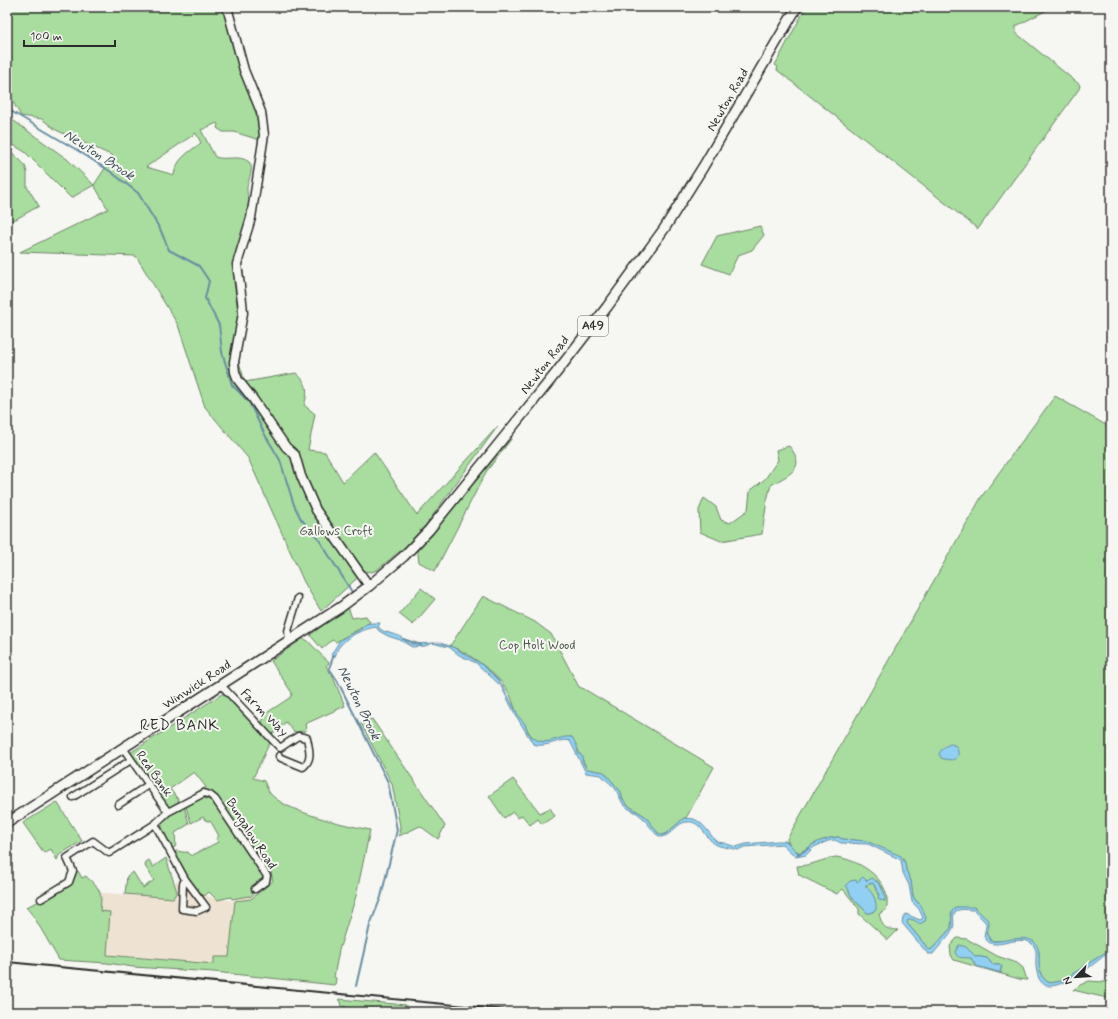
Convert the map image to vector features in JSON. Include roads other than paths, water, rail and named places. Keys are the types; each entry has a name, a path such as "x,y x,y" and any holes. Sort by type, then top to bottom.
{"main road":[{"name":"Newton Road","path":"341,607 369,586 404,556 442,514 556,373 648,252 703,167 797,7"},
{"name":"Winwick Road","path":"7,823 341,607"}],"street":[{"path":"226,7 244,70 261,112 264,135 251,218 237,264 243,313 234,362 235,372 238,380 286,447 295,455 301,476 316,510 369,586"},
{"path":"289,641 288,631 298,598"},
{"name":"Farm Way","path":"221,685 280,748 298,736 307,738 310,759 303,767 279,756"},
{"name":"Red Bank","path":"123,748 168,812"},
{"path":"73,797 131,760"},
{"path":"118,805 148,785"},
{"name":"Bungalow Road","path":"168,812 204,793 215,799 267,876 266,881 255,889"},
{"path":"41,899 69,882 73,871 67,858 93,841 109,853 155,824 168,812"},
{"path":"155,824 185,879 206,907 197,911 182,909 183,884 185,879"}],"water":[{"path":"380,623 378,627 383,631 399,636 410,644 432,643 425,646 412,647 379,631 376,627 366,629 351,636 338,648 334,658 331,655 340,640 360,630 366,624"},
{"path":"434,643 440,643 453,647 483,665 498,680 505,690 531,736 543,742 572,737 577,746 578,753 582,756 583,763 587,769 604,772 621,792 622,798 627,805 645,816 658,833 662,835 666,834 684,818 698,821 717,842 736,847 746,844 786,841 798,853 802,853 812,845 830,838 838,837 842,839 866,841 901,856 905,863 906,870 911,881 913,896 921,905 926,918 925,921 920,924 915,920 908,920 907,923 928,950 932,949 951,928 952,911 956,907 974,907 989,921 986,933 991,941 1021,938 1032,941 1036,944 1039,954 1041,975 1050,983 1062,981 1111,950 1111,954 1104,956 1082,973 1077,974 1063,983 1050,986 1045,985 1041,982 1038,975 1036,966 1036,951 1033,945 1025,941 1018,940 993,944 984,936 986,923 974,910 961,910 955,912 954,926 951,931 933,954 928,954 902,923 906,914 920,920 923,918 919,909 912,902 909,885 903,873 901,860 868,844 841,843 835,840 828,841 814,847 806,855 796,857 782,844 744,847 738,850 715,844 708,838 699,826 692,822 680,824 668,834 661,837 656,834 643,818 623,804 615,788 601,775 586,773 570,741 562,740 543,745 533,744 515,714 501,686 476,663 459,655 449,647"},
{"path":"951,744 956,746 958,751 957,757 952,760 941,758 939,754 941,750"},
{"path":"863,877 867,881 872,878 875,880 885,894 885,901 879,900 879,895 873,883 866,885 866,887 873,894 876,903 876,910 870,913 867,913 851,896 846,885 850,881 856,880 857,882"},
{"path":"959,945 966,947 975,956 987,958 992,964 999,964 1002,966 1000,971 1002,973 976,966 971,958 962,958 956,955 955,952"}],"waterway":[{"name":"Newton Brook","path":"7,104 9,110 77,150 111,172 138,193 160,229 169,250 199,266 209,281 205,298 219,325 222,352 232,385 249,402 264,433 280,460 294,505 301,519 318,538 352,592"},
{"name":"Newton Brook","path":"403,639 421,645"},
{"name":"Newton Brook","path":"334,655 329,668 337,680 388,782 397,830 381,897 370,925 356,986"},
{"name":"Newton Brook","path":"798,854 809,848"},
{"name":"Newton Brook","path":"341,1012 345,1007"}],"railway":[{"path":"7,962 528,1012"}],"district":[{"name":"RED BANK","path":"180,726"}],"park label":[{"name":"Gallows Croft","path":"336,531"},
{"name":"Cop Holt Wood","path":"537,645"}]}
